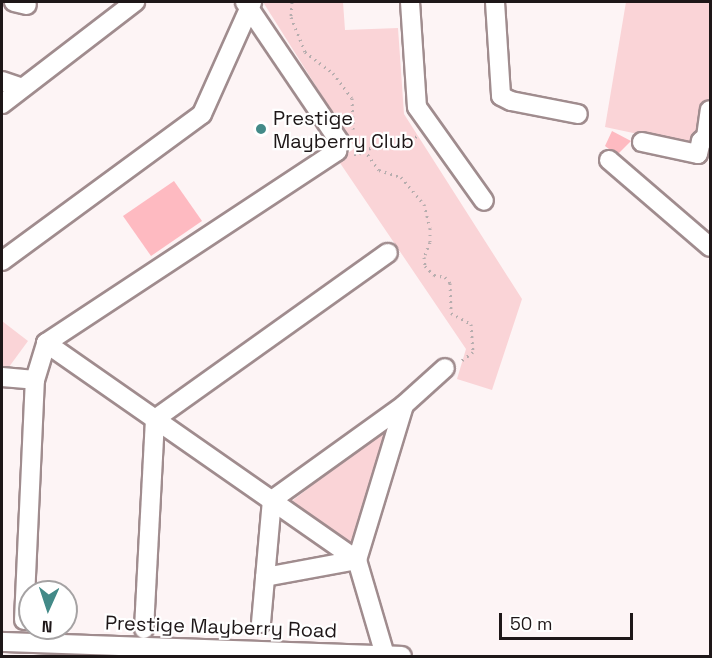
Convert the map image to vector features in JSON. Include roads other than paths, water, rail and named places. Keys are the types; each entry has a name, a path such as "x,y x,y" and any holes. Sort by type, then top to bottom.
{"street":[{"path":"2,104 135,2"},
{"path":"410,2 417,108 484,201"},
{"path":"495,2 501,96 511,101 578,114"},
{"path":"26,580 35,380 46,343 337,151 339,141 249,4"},
{"path":"2,261 202,114 249,4"},
{"path":"2,81 22,88"},
{"path":"642,142 698,154 701,141 708,138 711,110"},
{"path":"609,160 711,247"},
{"path":"155,419 388,253"},
{"path":"46,343 357,560 393,656"},
{"path":"261,623 272,500 404,405 446,368"},
{"path":"2,377 35,380"},
{"path":"357,560 404,405"},
{"path":"144,629 155,419"},
{"path":"265,577 357,560"},
{"name":"Prestige Mayberry Road","path":"2,642 393,656"}],"place":[{"name":"Prestige Mayberry Club","path":"261,129"}]}
